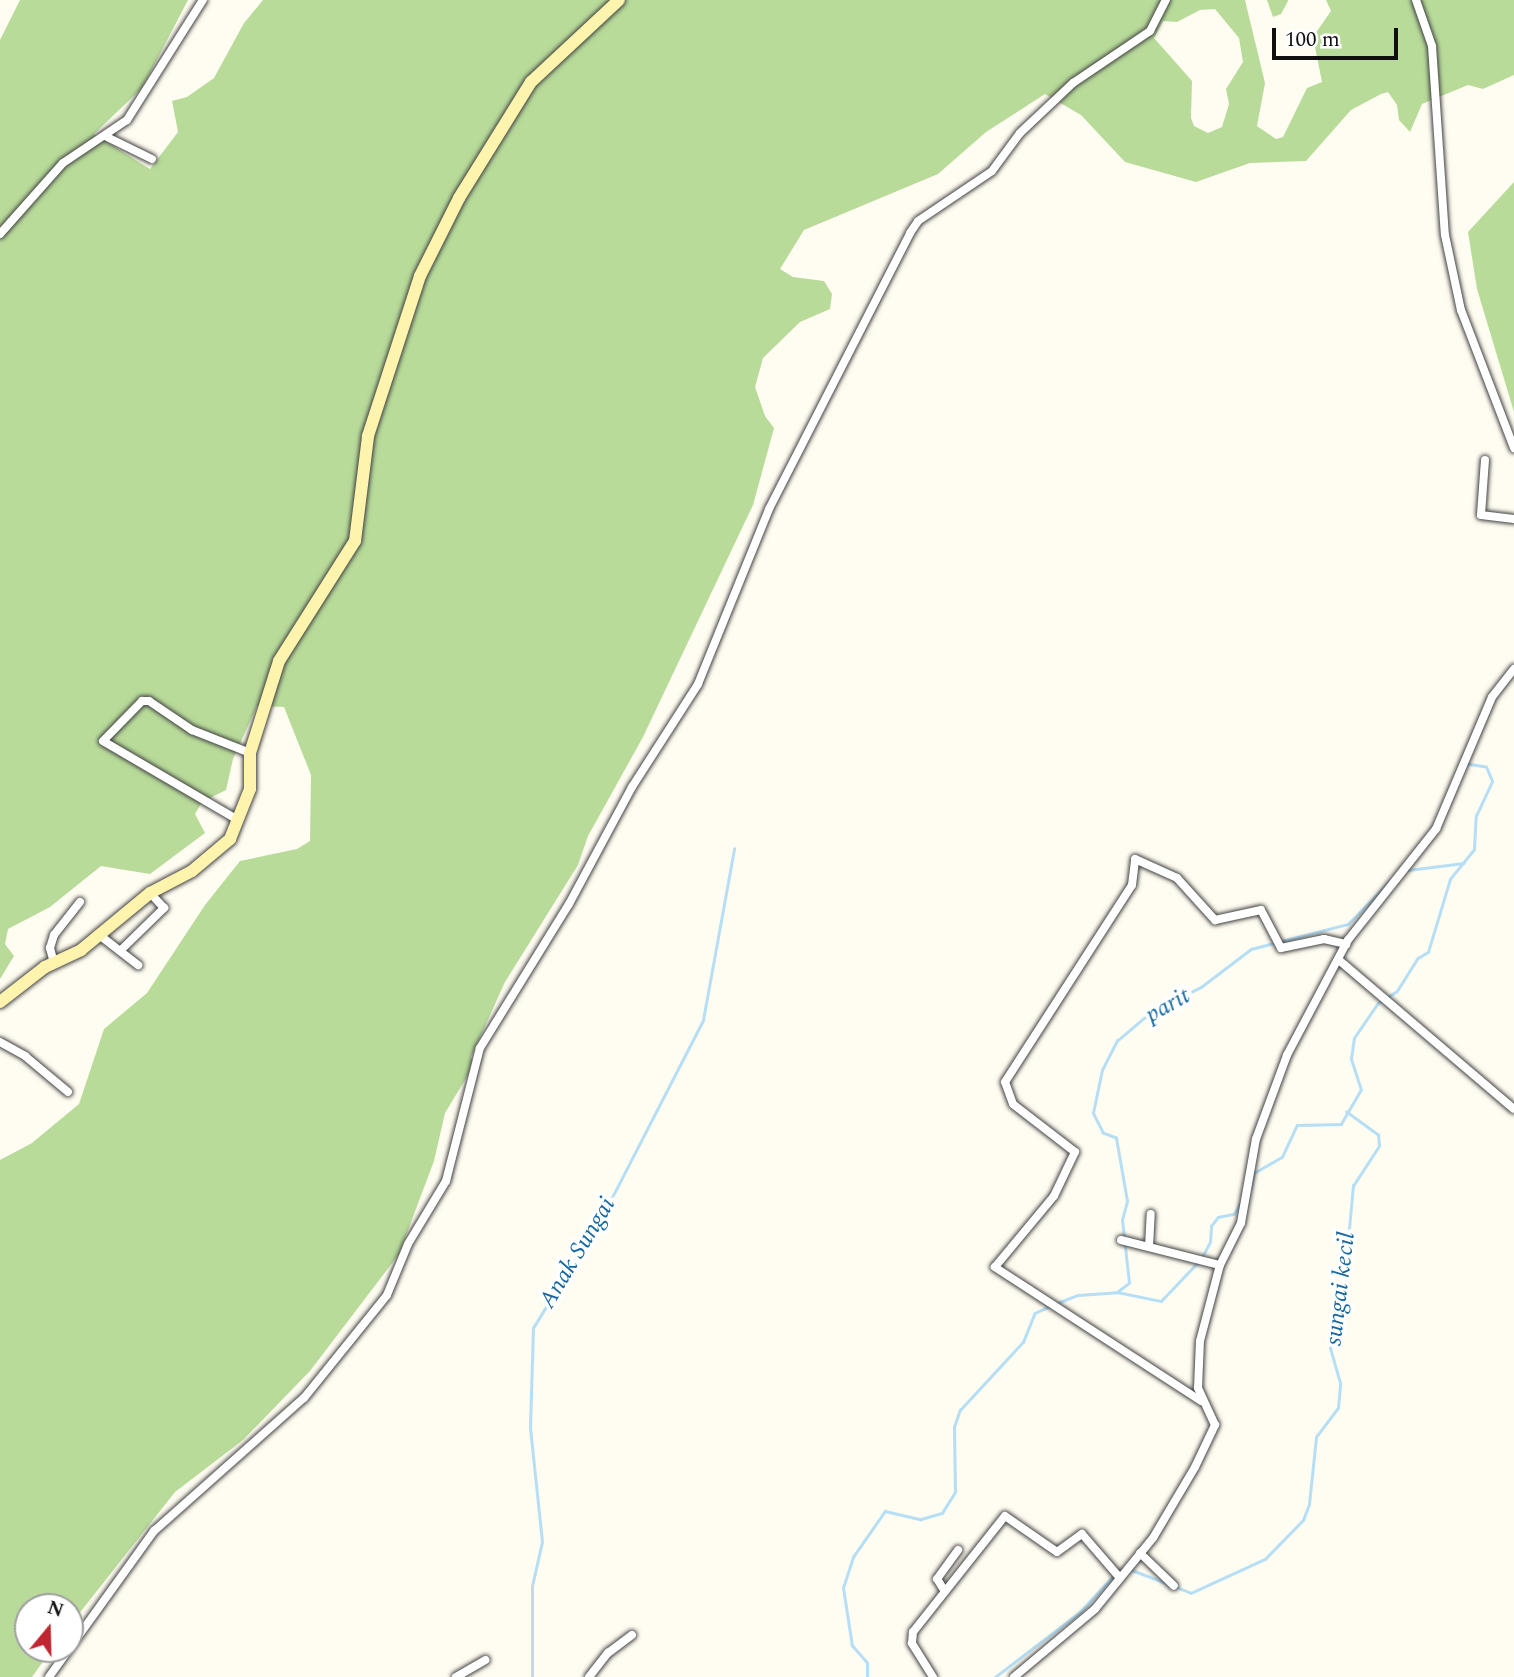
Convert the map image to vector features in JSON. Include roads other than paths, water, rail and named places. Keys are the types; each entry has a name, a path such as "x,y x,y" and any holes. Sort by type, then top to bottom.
{"street":[{"path":"0,234 52,173 107,137 127,120 149,90 203,0"},
{"path":"0,1002 54,963 72,956 150,893 184,876 224,846 250,789 250,753 285,646 355,541 368,436 390,360 429,256 531,82 620,0"},
{"path":"49,1677 154,1531 304,1398 387,1295 408,1244 446,1181 480,1048 569,904 632,787 698,684 769,509 910,233 918,221 992,170 1020,133 1073,83 1150,30 1166,0"},
{"path":"1416,0 1432,46 1445,235 1461,310 1514,448"},
{"path":"107,137 152,159"},
{"path":"1485,460 1482,515 1514,519"},
{"path":"1013,1677 1080,1625 1118,1574 1140,1553 1176,1503 1215,1425 1201,1401 1197,1357 1220,1265 1234,1241 1250,1195 1256,1139 1287,1055 1305,1014 1340,961 1346,944 1402,867 1441,821 1492,697 1514,669"},
{"path":"238,820 103,741 142,701 149,701 192,730 250,753"},
{"path":"1201,1401 995,1267 1054,1196 1074,1152 1013,1104 1005,1082 1132,886 1131,865 1136,858 1177,878 1216,920 1261,910 1275,940 1284,948 1324,939 1346,944"},
{"path":"120,951 164,908 150,893"},
{"path":"54,963 50,948 54,935 80,902"},
{"path":"98,934 138,965"},
{"path":"1340,961 1514,1109"},
{"path":"0,1042 25,1056 68,1092"},
{"path":"1149,1247 1151,1214"},
{"path":"1121,1240 1220,1265"},
{"path":"933,1677 911,1639 944,1590 1005,1516 1057,1552 1082,1534 1118,1574"},
{"path":"944,1590 937,1579 958,1550"},
{"path":"1140,1553 1174,1586"},
{"path":"589,1677 608,1653 632,1635"},
{"path":"456,1677 486,1660"}],"waterway":[{"path":"1251,1188 1254,1173 1282,1157 1297,1125 1341,1124 1361,1090 1351,1059 1354,1038 1378,1003 1397,991 1418,958 1428,952 1450,879 1474,849 1476,816 1492,781 1486,767 1467,764"},
{"name":"Anak Sungai","path":"532,1677 532,1586 542,1542 530,1428 533,1328 605,1211 703,1020 734,849"},
{"name":"parit","path":"1408,870 1464,863"},
{"name":"parit","path":"1117,1292 1129,1283 1122,1220 1127,1201 1116,1138 1103,1133 1093,1113 1102,1070 1117,1041 1152,1011 1201,987 1251,949 1348,924 1390,881"},
{"name":"sungai kecil","path":"1174,1586 1191,1593 1265,1559 1303,1520 1309,1504 1316,1437 1338,1408 1340,1383 1330,1348 1342,1306 1353,1186 1379,1146 1378,1135 1346,1112"},
{"path":"1057,1303 1078,1295 1117,1292 1161,1301 1201,1259 1210,1242 1211,1226 1218,1217 1234,1214 1241,1202"},
{"path":"867,1677 867,1663 852,1646 843,1588 853,1557 885,1511 921,1519 942,1513 955,1492 954,1427 960,1410 1023,1342 1035,1313 1050,1306"},
{"name":"sungai kecil","path":"1132,1570 1168,1584"},
{"name":"sungai kecil","path":"995,1677 1080,1612 1114,1575"}]}
